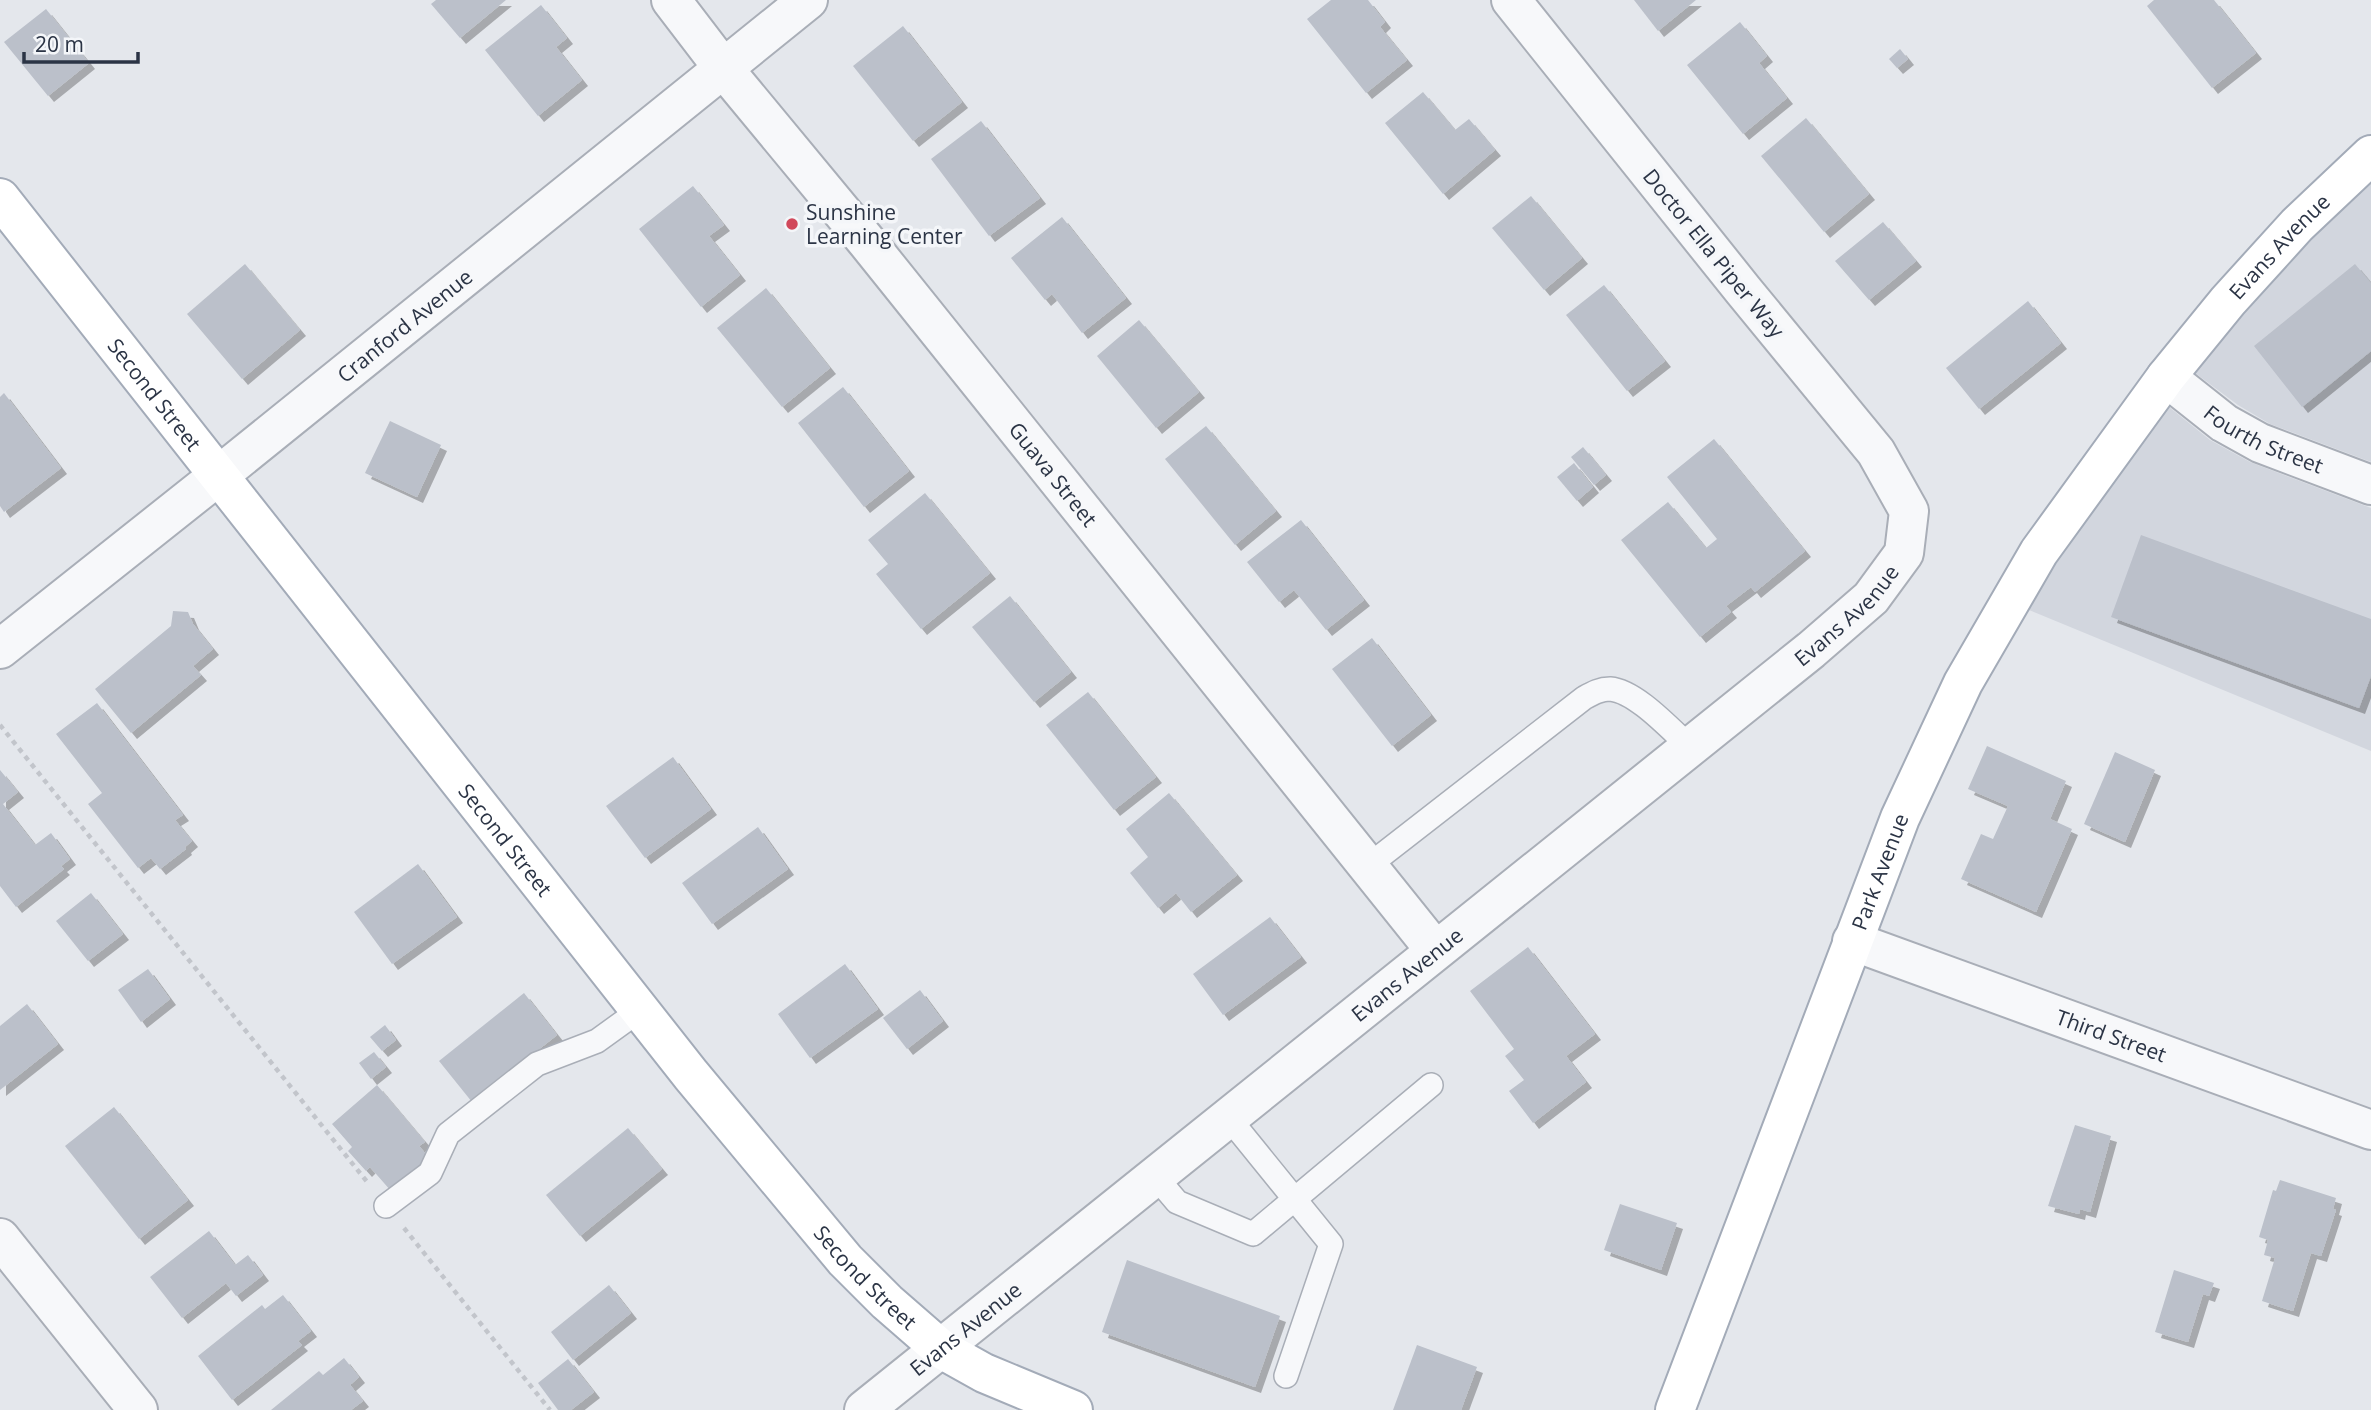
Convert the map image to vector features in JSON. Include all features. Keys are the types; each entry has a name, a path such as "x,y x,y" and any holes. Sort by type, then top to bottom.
{"main road":[{"name":"Evans Avenue","path":"2166,377 2228,301 2297,225 2371,155"},
{"name":"Second Street","path":"0,198 640,1010 845,1261 887,1303 941,1349 984,1373 1073,1410"},
{"name":"Park Avenue","path":"1675,1410 1900,818 1963,683 2039,552 2166,377"}],"street":[{"name":"Guava Street","path":"671,0 1435,950"},
{"name":"Cranford Avenue","path":"0,649 808,0"},
{"name":"Doctor Ella Piper Way","path":"1511,0 1876,452 1909,511"},
{"name":"Fourth Street","path":"2166,377 2224,423 2260,443 2371,485"},
{"name":"Evans Avenue","path":"864,1410 1811,650 1871,598 1904,553 1909,511"},
{"name":"Third Street","path":"1852,941 2371,1130"},
{"path":"0,1238 138,1410"}],"lane":[{"path":"1367,866 1584,698 1600,690 1613,689 1628,696 1650,711 1690,747"},
{"path":"386,1206 430,1173 448,1134 537,1063 597,1041 640,1010"},
{"path":"1155,1176 1177,1202 1253,1234 1431,1085"},
{"path":"1228,1117 1331,1244 1286,1376"}],"path":[{"path":"0,725 550,1410"}],"shaded area":[{"path":"2371,182 2371,462 2270,424 2238,405 2195,373 2244,313 2311,239"},
{"path":"2169,407 2210,440 2250,462 2371,508 2371,751 2029,610 2057,562"}],"building":[{"path":"436,0 506,0 460,38 431,4"},
{"path":"1331,0 1368,0 1385,22 1380,27 1407,60 1366,93 1307,19"},
{"path":"1634,0 1696,0 1658,31"},
{"path":"2154,0 2214,0 2256,53 2212,88 2147,6"},
{"path":"541,5 567,38 556,47 582,80 538,116 485,50"},
{"path":"46,9 89,63 48,96 4,42"},
{"path":"1740,22 1767,56 1759,63 1787,98 1743,134 1687,65"},
{"path":"903,26 962,102 913,141 853,66"},
{"path":"1900,49 1908,59 1897,68 1889,59"},
{"path":"1423,92 1455,130 1469,119 1495,150 1443,194 1385,123"},
{"path":"1806,118 1869,194 1824,232 1761,156"},
{"path":"981,121 1040,198 989,236 931,159"},
{"path":"693,186 724,225 709,236 740,275 701,307 639,229"},
{"path":"1531,196 1582,258 1544,290 1492,228"},
{"path":"1062,217 1126,298 1082,333 1052,294 1045,300 1011,258"},
{"path":"1883,222 1916,261 1869,300 1835,261"},
{"path":"245,264 300,330 242,379 187,314"},
{"path":"2355,264 2371,283 2371,351 2302,407 2254,346"},
{"path":"1604,285 1665,361 1627,391 1566,315"},
{"path":"766,288 830,368 782,407 717,328"},
{"path":"2028,301 2061,343 1979,409 1946,368"},
{"path":"1139,320 1199,392 1156,428 1097,356"},
{"path":"843,387 909,471 864,507 798,423"},
{"path":"4,393 61,468 4,512 0,506 0,397"},
{"path":"390,421 441,445 417,497 365,473"},
{"path":"1206,426 1276,511 1235,545 1165,459"},
{"path":"1714,439 1805,551 1755,592 1751,587 1726,606 1731,612 1700,637 1621,540 1668,502 1706,548 1717,539 1667,477"},
{"path":"1583,447 1606,475 1594,485 1571,457"},
{"path":"1574,463 1593,487 1577,501 1557,477"},
{"path":"925,493 990,573 921,629 876,574 888,564 868,540"},
{"path":"1301,520 1364,600 1326,630 1294,590 1279,602 1247,562"},
{"path":"2141,535 2371,619 2371,676 2359,708 2111,617"},
{"path":"1010,596 1071,672 1034,702 972,627"},
{"path":"173,611 188,612 193,624 213,649 193,666 201,675 131,733 95,689 171,626"},
{"path":"1372,638 1431,715 1392,746 1332,669"},
{"path":"1088,692 1156,777 1114,810 1046,725"},
{"path":"97,703 183,815 175,820 192,841 160,869 151,858 138,868 88,804 102,793 56,734"},
{"path":"1987,746 2066,781 2050,819 2072,829 2036,912 1961,879 1981,834 1993,839 2008,806 1968,789"},
{"path":"2115,752 2155,770 2125,842 2084,824"},
{"path":"673,757 711,809 645,858 606,806"},
{"path":"0,770 18,792 3,804 35,845 51,833 70,859 61,866 64,869 16,907 0,886"},
{"path":"1169,793 1237,875 1191,912 1176,893 1158,908 1130,873 1148,857 1126,829"},
{"path":"758,827 788,869 712,924 682,883"},
{"path":"418,864 457,917 392,964 354,912"},
{"path":"91,893 123,934 88,961 56,921"},
{"path":"1270,917 1301,957 1223,1015 1193,974"},
{"path":"1528,947 1595,1034 1566,1056 1586,1082 1533,1123 1509,1091 1524,1080 1505,1056 1514,1049 1470,991"},
{"path":"845,964 878,1009 810,1058 778,1014"},
{"path":"148,969 170,999 141,1022 118,990"},
{"path":"920,990 943,1021 907,1049 883,1018"},
{"path":"524,993 557,1035 472,1102 439,1061"},
{"path":"27,1004 58,1044 0,1090 0,1026"},
{"path":"385,1025 396,1040 382,1051 370,1037"},
{"path":"374,1052 386,1067 371,1079 359,1063"},
{"path":"377,1085 425,1142 419,1146 430,1159 391,1191 370,1167 366,1171 348,1151 352,1147 332,1124"},
{"path":"114,1107 188,1200 139,1239 65,1146"},
{"path":"2075,1125 2111,1136 2090,1212 2080,1209 2079,1214 2048,1206"},
{"path":"628,1128 662,1169 580,1236 546,1195"},
{"path":"2280,1180 2336,1198 2333,1209 2336,1210 2321,1256 2311,1253 2293,1311 2262,1301 2275,1258 2264,1255 2268,1240 2259,1237 2273,1190 2276,1191"},
{"path":"1620,1204 1677,1223 1661,1270 1604,1250"},
{"path":"209,1231 235,1265 248,1255 263,1275 236,1296 226,1283 182,1318 150,1277"},
{"path":"1127,1260 1280,1316 1255,1387 1102,1332"},
{"path":"2174,1270 2214,1283 2209,1296 2203,1294 2188,1342 2155,1332"},
{"path":"609,1285 631,1313 573,1360 551,1332"},
{"path":"283,1295 311,1331 298,1341 302,1345 232,1400 198,1356 262,1305 265,1309"},
{"path":"1417,1345 1477,1367 1461,1410 1393,1410"},
{"path":"344,1358 359,1377 350,1385 363,1401 351,1410 271,1410 319,1371 323,1375"},
{"path":"568,1359 594,1392 571,1410 558,1410 538,1383"}],"place":[{"name":"Sunshine Learning Center","path":"792,224"}]}
